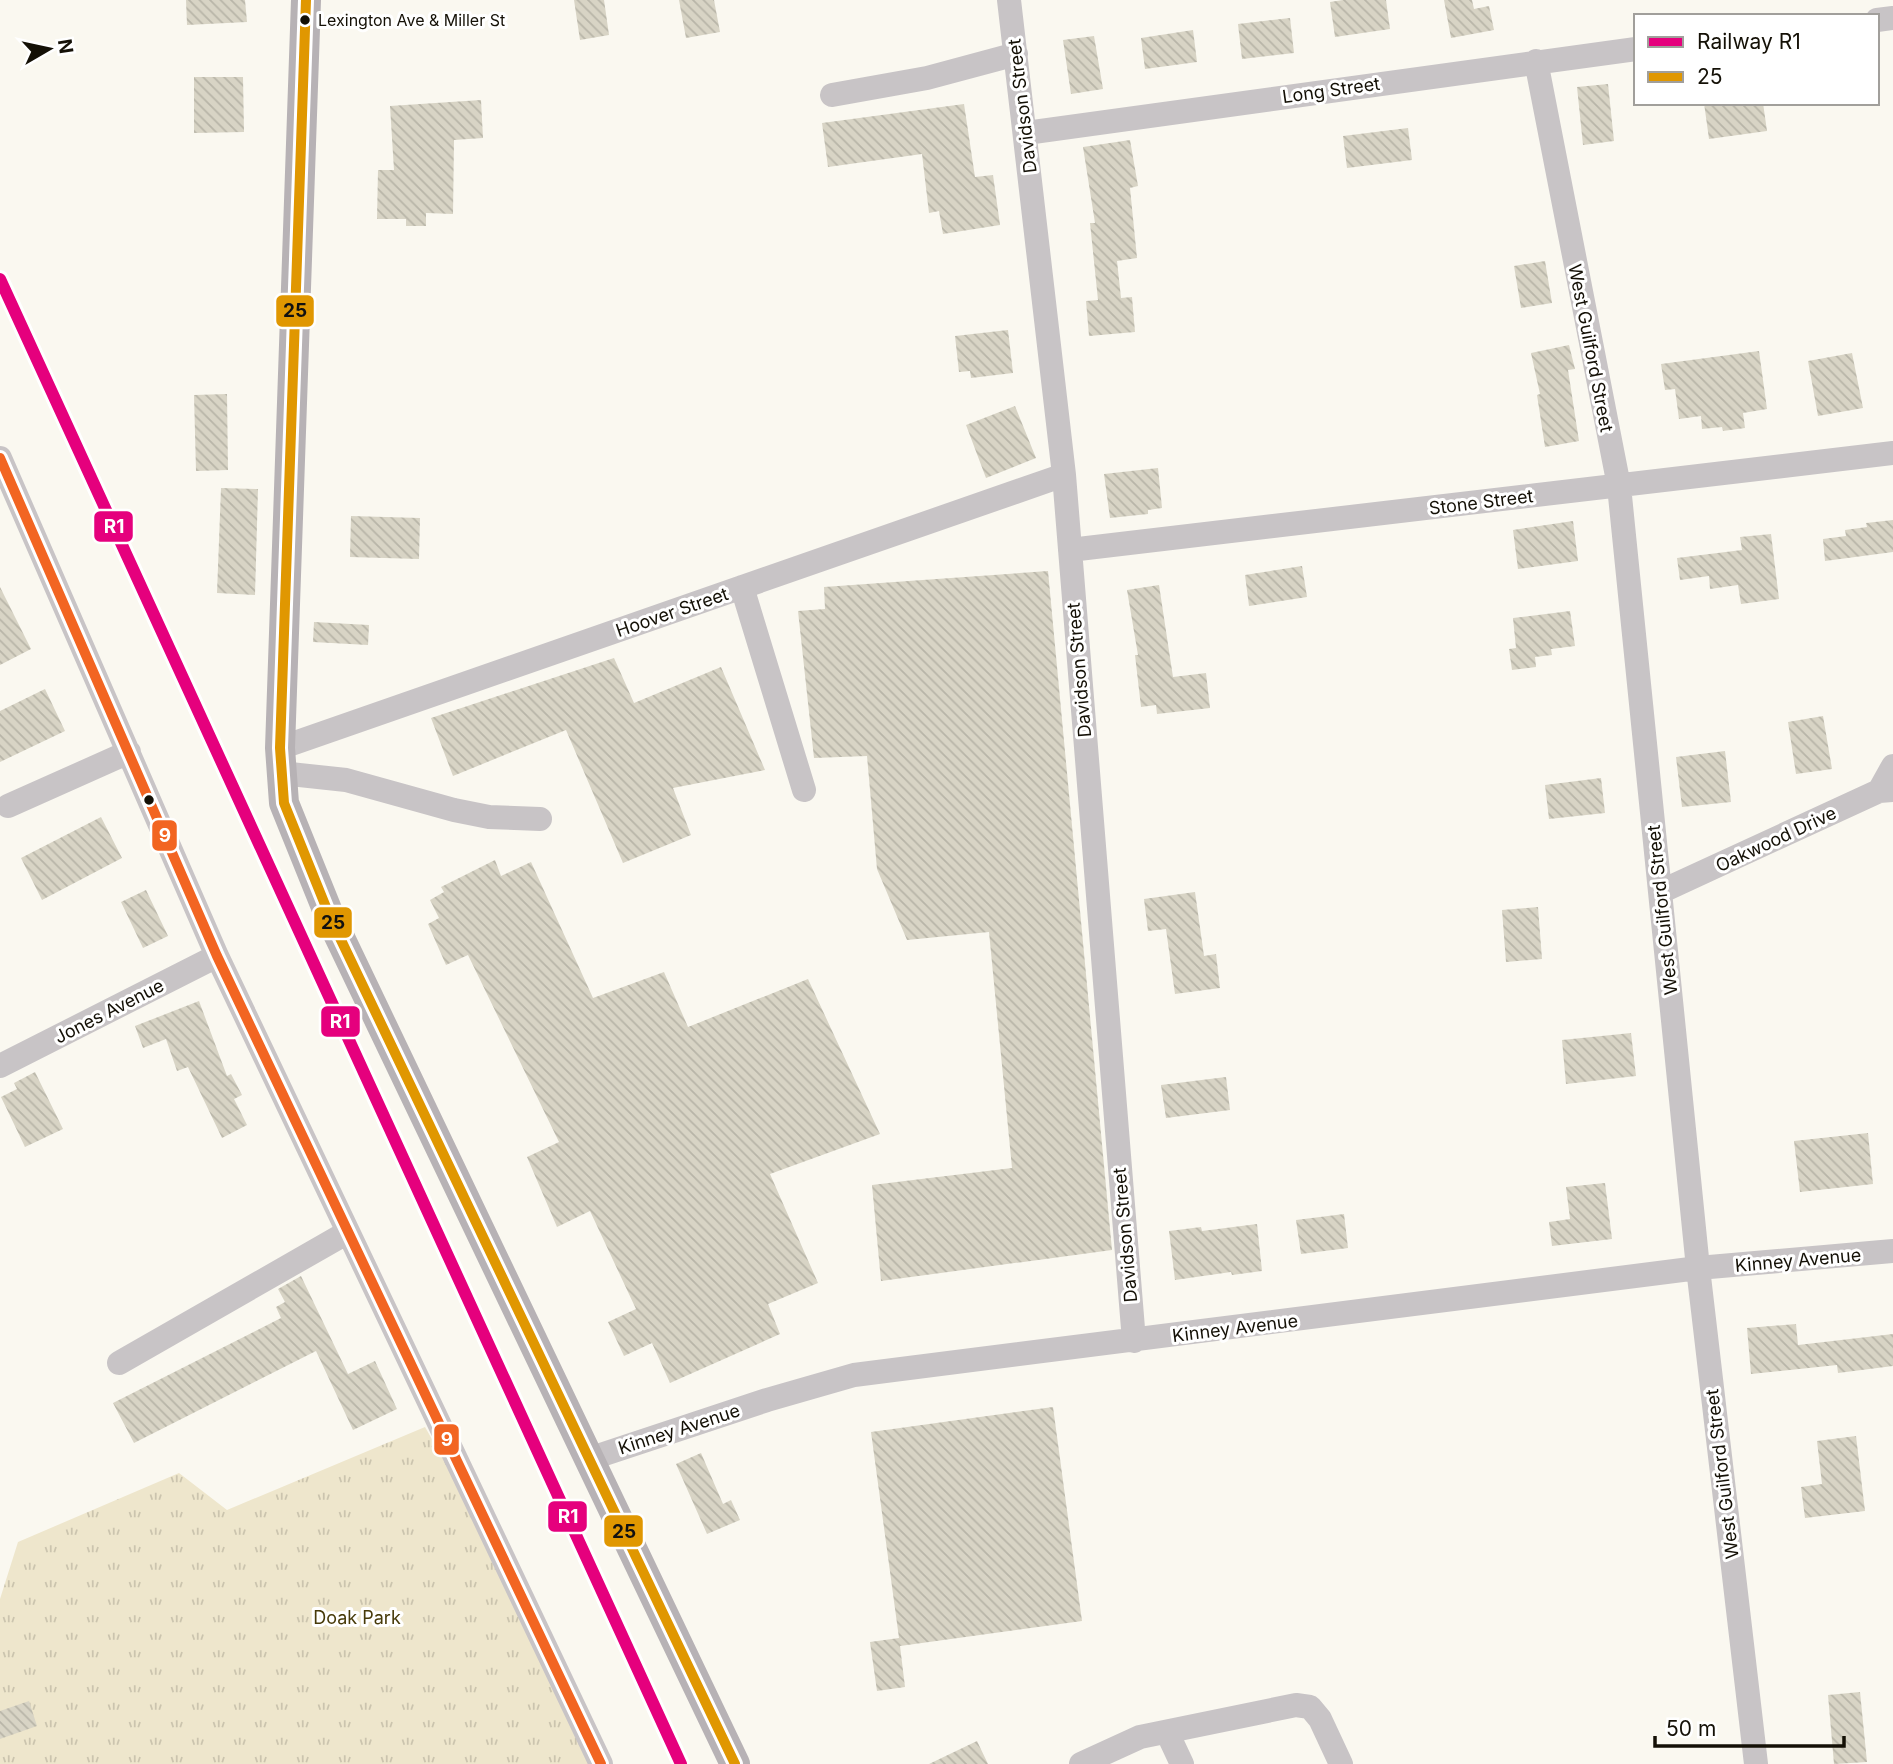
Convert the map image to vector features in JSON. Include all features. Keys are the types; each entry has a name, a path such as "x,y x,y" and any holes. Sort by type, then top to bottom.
{"main road":[{"path":"306,0 280,761 285,803 330,917 735,1764"}],"street":[{"name":"Davidson Street","path":"1009,0 1064,475 1134,1341"},
{"name":"Long Street","path":"1026,133 1634,49"},
{"path":"832,94 927,78 1016,54"},
{"name":"West Guilford Street","path":"1536,61 1619,486 1698,1269 1756,1764"},
{"name":"Stone Street","path":"1070,550 1893,453"},
{"path":"0,458 217,956 601,1764"},
{"name":"Hoover Street","path":"280,761 742,587 1064,475"},
{"path":"742,587 804,790"},
{"path":"8,806 129,752"},
{"path":"280,761 454,810 489,817 540,819"},
{"path":"1886,791 1893,765"},
{"name":"Oakwood Drive","path":"1660,892 1886,791"},
{"name":"Jones Avenue","path":"0,1066 217,956"},
{"path":"119,1363 348,1232"},
{"name":"Kinney Avenue","path":"589,1460 767,1400 855,1375 1698,1269 1893,1251"},
{"path":"1081,1764 1140,1737 1296,1705 1310,1707 1320,1719 1341,1764"},
{"path":"1167,1732 1182,1764"}],"green space":[{"name":"Doak Park","path":"425,1427 598,1764 0,1764 0,1599 18,1542 179,1473 227,1510"}],"building":[{"path":"186,0 245,0 247,22 187,25"},
{"path":"574,0 604,0 609,35 580,40"},
{"path":"679,0 714,0 720,32 686,38"},
{"path":"1386,0 1390,29 1335,37 1330,2"},
{"path":"1444,0 1472,0 1474,9 1489,6 1494,30 1451,38"},
{"path":"1290,18 1294,53 1242,59 1238,24"},
{"path":"1193,30 1197,62 1145,69 1141,38"},
{"path":"1094,36 1103,89 1071,94 1063,40"},
{"path":"194,77 243,77 244,132 194,133"},
{"path":"1608,84 1614,141 1583,145 1577,87"},
{"path":"481,100 483,138 454,140 453,214 426,213 426,226 406,226 406,219 377,219 378,170 394,170 390,106"},
{"path":"964,104 975,177 993,175 1000,225 943,234 939,211 929,213 922,154 828,167 822,123"},
{"path":"1704,105 1763,105 1767,131 1709,139"},
{"path":"1408,128 1412,160 1347,168 1343,136"},
{"path":"1130,140 1138,186 1130,188 1137,258 1117,261 1121,298 1132,297 1135,332 1089,336 1086,301 1098,300 1090,223 1095,223 1083,147"},
{"path":"1545,261 1552,303 1521,308 1514,266"},
{"path":"1008,330 1013,373 971,378 970,371 959,372 955,336"},
{"path":"1569,345 1575,369 1568,370 1579,441 1545,447 1537,395 1540,394 1531,353"},
{"path":"1759,351 1767,409 1743,413 1745,428 1723,431 1722,427 1702,429 1701,416 1679,419 1675,389 1665,390 1661,364"},
{"path":"1852,353 1863,408 1818,416 1808,361"},
{"path":"227,394 228,470 196,471 194,395"},
{"path":"1015,406 1036,458 986,478 966,425"},
{"path":"1158,468 1162,508 1148,510 1148,514 1110,518 1104,474"},
{"path":"221,488 258,489 255,595 217,593"},
{"path":"351,516 420,518 419,559 350,557"},
{"path":"1893,520 1893,552 1825,561 1823,539 1846,536 1845,530 1867,527 1866,523"},
{"path":"1573,521 1578,561 1518,569 1513,530"},
{"path":"1771,534 1779,599 1741,604 1738,585 1710,589 1709,576 1680,580 1677,558 1742,550 1740,537"},
{"path":"1302,566 1307,597 1249,606 1245,575"},
{"path":"1048,571 1112,1250 881,1281 872,1185 1012,1168 989,932 907,940 877,869 867,756 814,758 798,611 825,609 824,587"},
{"path":"1159,585 1173,677 1206,673 1210,708 1157,714 1156,705 1141,707 1135,655 1138,655 1127,590"},
{"path":"0,587 31,649 0,665"},
{"path":"1570,611 1575,646 1551,649 1552,655 1535,657 1536,667 1512,670 1509,649 1516,648 1513,618"},
{"path":"314,622 369,625 368,645 313,642"},
{"path":"614,658 634,703 721,667 765,770 673,788 691,835 623,863 566,730 453,776 431,718"},
{"path":"45,689 65,731 0,762 0,711"},
{"path":"1823,716 1832,769 1796,774 1788,722"},
{"path":"1725,751 1731,802 1682,807 1676,757"},
{"path":"1601,778 1605,813 1549,819 1545,785"},
{"path":"101,817 122,858 42,900 21,858"},
{"path":"495,860 501,876 531,862 593,998 664,972 688,1027 808,979 880,1134 770,1174 818,1283 768,1304 780,1334 670,1383 652,1343 624,1356 608,1322 636,1309 590,1211 557,1227 527,1157 559,1142 468,955 446,965 428,924 439,918 430,900 444,892 441,887"},
{"path":"146,890 168,936 143,948 121,902"},
{"path":"1195,892 1204,956 1216,954 1220,988 1175,994 1166,929 1148,931 1144,899"},
{"path":"1538,907 1542,959 1506,962 1502,910"},
{"path":"199,1001 227,1076 231,1074 242,1095 234,1099 247,1125 222,1138 188,1067 177,1071 166,1039 143,1048 135,1026"},
{"path":"1631,1033 1636,1076 1566,1084 1562,1040"},
{"path":"35,1072 63,1129 25,1147 1,1097 17,1089 14,1083"},
{"path":"1226,1077 1230,1110 1166,1118 1161,1085"},
{"path":"1868,1133 1873,1184 1800,1192 1794,1141"},
{"path":"1605,1183 1612,1239 1552,1246 1549,1222 1570,1219 1566,1187"},
{"path":"1344,1214 1348,1248 1301,1254 1296,1220"},
{"path":"1257,1224 1262,1271 1232,1275 1231,1272 1175,1280 1169,1231 1201,1227 1202,1231"},
{"path":"301,1276 348,1374 375,1361 397,1409 353,1430 316,1351 134,1443 113,1403 281,1318 276,1307 285,1302 278,1289"},
{"path":"1796,1324 1798,1345 1893,1334 1893,1366 1838,1373 1837,1365 1751,1374 1747,1328"},
{"path":"1053,1407 1082,1621 900,1646 905,1687 877,1691 870,1642 899,1638 871,1432"},
{"path":"1856,1436 1865,1511 1805,1518 1801,1487 1822,1484 1817,1441"},
{"path":"701,1453 723,1504 731,1500 740,1520 707,1534 676,1464"},
{"path":"1860,1692 1867,1762 1834,1764 1828,1695"},
{"path":"29,1701 37,1726 0,1739 0,1711"},
{"path":"977,1741 988,1764 929,1764"}],"rail line":[{"name":"R1","path":"0,279 681,1764"}],"transit line":[{"name":"25","path":"306,0 280,748 284,803 330,917 735,1764"},
{"name":"9","path":"0,458 217,956 601,1764"}],"place":[{"name":"Lexington Ave & Miller St","path":"305,20"}]}
